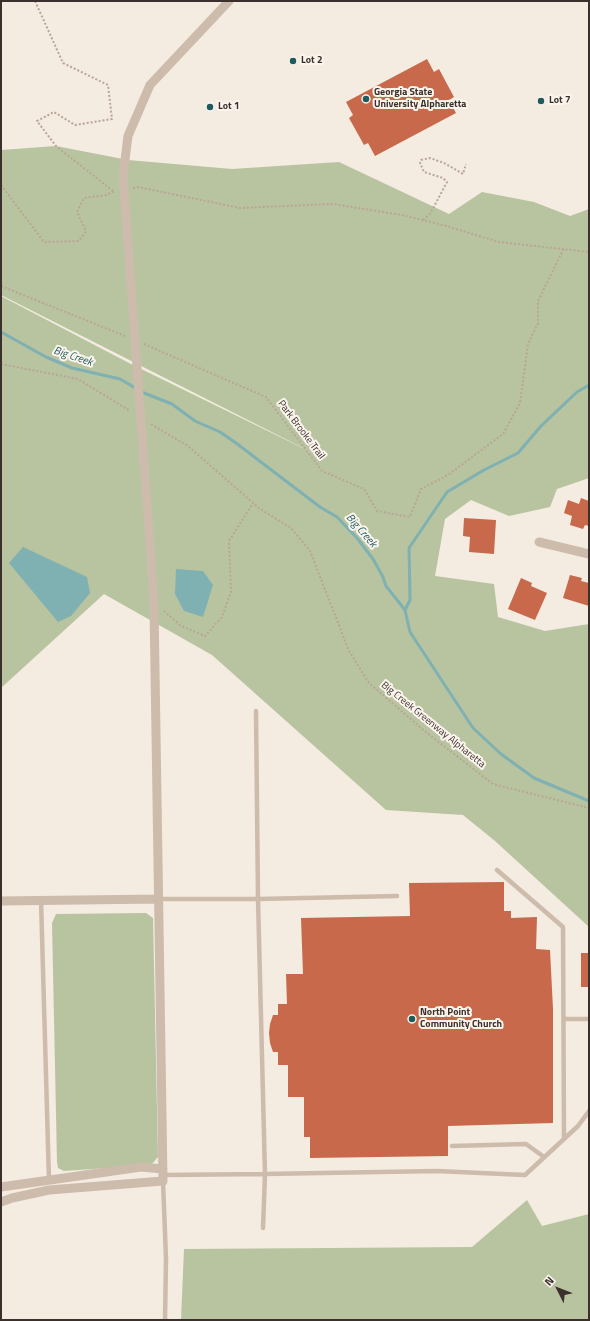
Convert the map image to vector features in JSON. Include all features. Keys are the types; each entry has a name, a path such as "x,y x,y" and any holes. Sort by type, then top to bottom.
{"street":[{"path":"163,1175 154,606 122,176 128,136 150,85 229,1"},
{"path":"538,542 589,554"},
{"path":"1,901 158,899"},
{"path":"1,1187 141,1167 163,1175"},
{"path":"1,1202 12,1198 49,1190 163,1175"}],"lane":[{"path":"256,711 258,899 265,1174 263,1228"},
{"path":"497,870 563,927 564,1139"},
{"path":"158,899 258,899 397,896"},
{"path":"41,900 49,1190"},
{"path":"564,1019 589,1019"},
{"path":"165,1320 166,1259 163,1175 437,1171 525,1175 578,1126 589,1111"},
{"path":"452,1146 526,1144 544,1157"}],"path":[{"path":"35,1 63,63 108,85 112,119 75,125 54,112 37,121 56,146 113,192"},
{"path":"423,220 430,214 447,182 444,178 424,172 420,163 421,160 430,158 444,163 463,174 466,164"},
{"path":"1,185 44,242 79,241 86,231 77,212 84,198 106,195 119,190"},
{"path":"132,188 240,208 333,204 402,215 499,242 564,248 589,252"},
{"name":"Park Brooke Trail","path":"144,344 266,397 322,471 364,489 378,511 410,517 421,490 448,475 503,434 520,403 528,344 538,322 538,301 564,248"},
{"path":"1,286 130,338"},
{"path":"1,364 78,379 136,415"},
{"name":"Big Creek Greenway Alpharetta","path":"149,423 188,446 253,503 291,528 310,551 349,651 369,683 427,733 493,784 589,808"},
{"path":"154,606 161,608 181,626 205,636 222,617 231,592 229,541 253,503"}],"green space":[{"path":"56,146 128,160 232,169 339,162 449,214 482,192 534,202 570,216 589,209 589,478 557,489 550,507 509,516 471,500 445,519 435,576 494,584 498,617 545,631 589,624 589,927 495,841 463,815 386,810 212,655 104,594 1,688 1,296 129,363 321,457 1,295 1,150"},
{"path":"146,913 153,918 158,1157 151,1165 64,1171 58,1168 57,1162 52,923 56,914"},
{"path":"527,1200 542,1226 589,1214 589,1320 181,1320 184,1249 472,1247"}],"water":[{"path":"23,547 87,577 90,593 71,616 58,622 9,563"},
{"path":"176,569 203,571 213,585 203,617 184,611 175,594"}],"building":[{"path":"427,59 434,72 439,69 454,97 449,100 456,113 375,156 368,143 364,145 349,118 353,115 346,102"},
{"path":"581,498 589,501 589,526 585,525 583,529 570,525 572,516 564,513 568,500 579,504"},
{"path":"464,518 496,520 494,554 469,552 470,537 463,536"},
{"path":"570,575 582,578 581,581 589,583 589,606 563,598"},
{"path":"521,578 532,583 531,586 547,593 535,620 508,609"},
{"name":"North Point Community Church","path":"504,882 504,911 511,911 511,918 537,917 536,949 550,950 553,1009 553,1123 448,1126 448,1156 310,1158 310,1137 304,1137 304,1097 288,1097 288,1065 278,1065 278,1052 273,1052 269,1033 273,1015 278,1015 278,1004 287,1004 286,974 303,974 301,918 410,916 409,883"},
{"path":"581,953 589,953 589,987 581,987"}],"waterway":[{"name":"Big Creek","path":"1,332 46,357 72,368 120,379 144,393 172,404 195,421 220,432 320,507 337,517 357,538 373,559 383,577 386,586 405,610 410,632 473,728 501,754 534,778 589,801"},
{"path":"405,610 410,600 409,548 447,492 484,470 518,453 541,426 577,392 589,385"}],"place":[{"name":"Lot 2","path":"293,61"},
{"name":"Georgia State University Alpharetta","path":"366,99"},
{"name":"Lot 7","path":"541,101"},
{"name":"Lot 1","path":"210,107"},
{"name":"North Point Community Church","path":"412,1019"}]}
